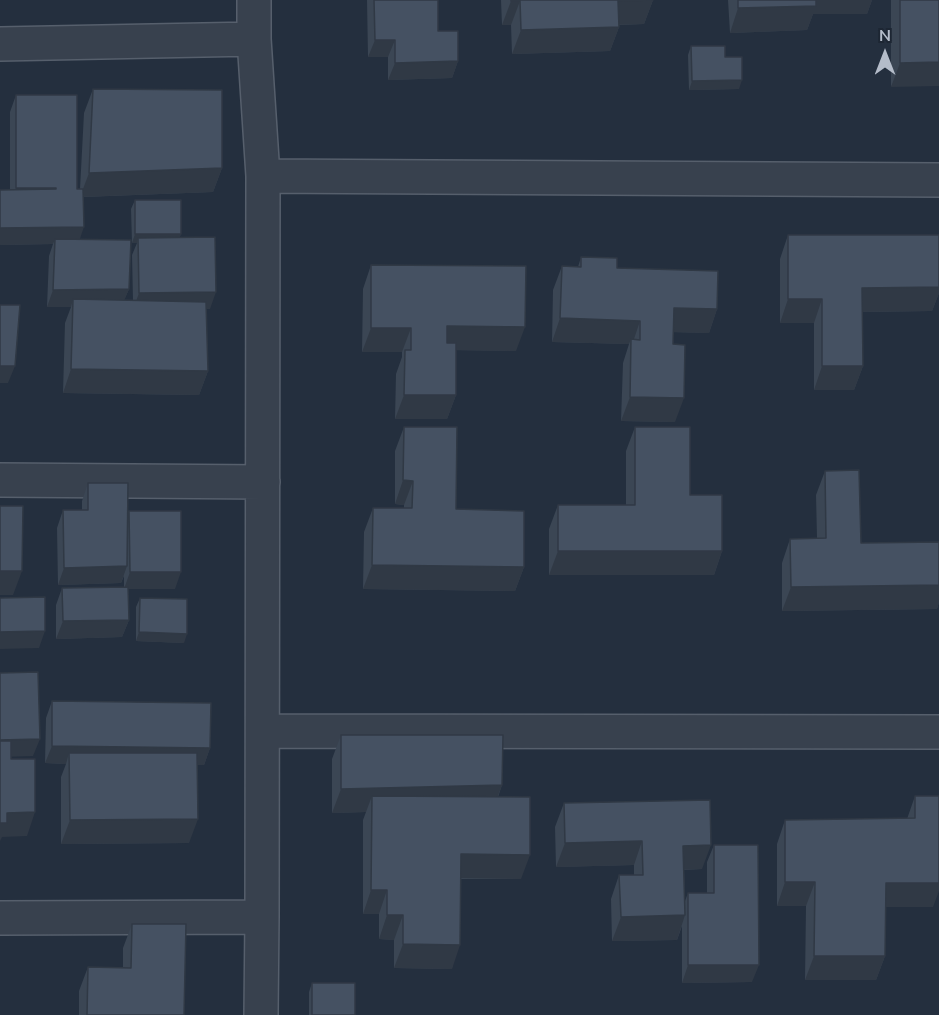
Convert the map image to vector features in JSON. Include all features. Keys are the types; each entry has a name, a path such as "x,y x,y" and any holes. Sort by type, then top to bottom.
{"street":[{"path":"254,0 254,39 263,176 261,1015"},
{"path":"0,44 254,39"},
{"path":"263,176 939,180"},
{"path":"0,480 263,482"},
{"path":"263,731 939,732"},
{"path":"0,918 262,917"}],"building":[{"path":"374,0 438,0 438,31 458,31 458,61 395,63 395,40 375,40"},
{"path":"511,0 653,0 618,1 619,27 521,30 520,1"},
{"path":"738,0 816,0 816,6 738,8"},
{"path":"900,0 939,0 939,62 900,63"},
{"path":"691,46 725,46 725,57 742,57 742,80 692,81"},
{"path":"93,89 222,90 222,168 89,173"},
{"path":"16,95 77,95 77,189 83,189 84,227 0,228 0,190 56,189 16,188"},
{"path":"135,200 181,200 181,234 135,234"},
{"path":"788,235 939,235 939,287 862,288 863,366 822,366 822,299 788,299"},
{"path":"215,237 216,292 139,293 138,238"},
{"path":"55,239 131,240 129,289 53,290"},
{"path":"581,257 617,258 617,268 718,271 717,309 674,308 673,344 685,345 684,398 630,397 631,339 640,340 640,321 560,318 562,266 581,267"},
{"path":"371,265 526,266 525,327 447,326 447,343 456,343 456,395 404,395 405,350 411,350 411,328 371,328"},
{"path":"73,299 206,302 208,371 71,369"},
{"path":"0,305 20,305 15,366 0,366"},
{"path":"404,427 457,427 456,509 524,511 524,567 372,565 373,508 412,508 413,481 403,480"},
{"path":"635,427 690,427 690,495 722,495 722,551 558,551 558,505 635,505"},
{"path":"859,470 861,543 939,542 939,585 791,587 790,539 826,538 825,471"},
{"path":"88,483 128,483 127,566 64,568 63,510 88,510"},
{"path":"0,506 23,506 22,571 0,571"},
{"path":"129,511 181,511 181,572 130,572"},
{"path":"128,587 129,620 63,621 62,588"},
{"path":"45,597 45,631 0,632 0,598"},
{"path":"140,598 187,599 187,634 139,632"},
{"path":"38,672 40,739 0,740 0,673"},
{"path":"52,701 211,703 210,748 52,746"},
{"path":"341,735 503,735 502,785 341,789"},
{"path":"0,741 11,741 11,759 35,759 35,812 7,813 7,823 0,823"},
{"path":"69,753 197,753 198,819 70,820"},
{"path":"372,796 530,797 530,855 461,854 460,945 403,944 403,915 387,915 387,890 371,890"},
{"path":"915,796 939,796 939,883 886,883 885,956 814,956 815,882 785,882 785,820 915,818"},
{"path":"710,800 711,845 683,846 685,915 621,917 619,875 643,875 642,841 565,843 564,803"},
{"path":"714,845 758,845 759,965 688,965 688,893 714,893"},
{"path":"132,924 186,924 184,1015 87,1015 88,967 131,968"},
{"path":"312,983 355,983 355,1015 312,1015"}]}
